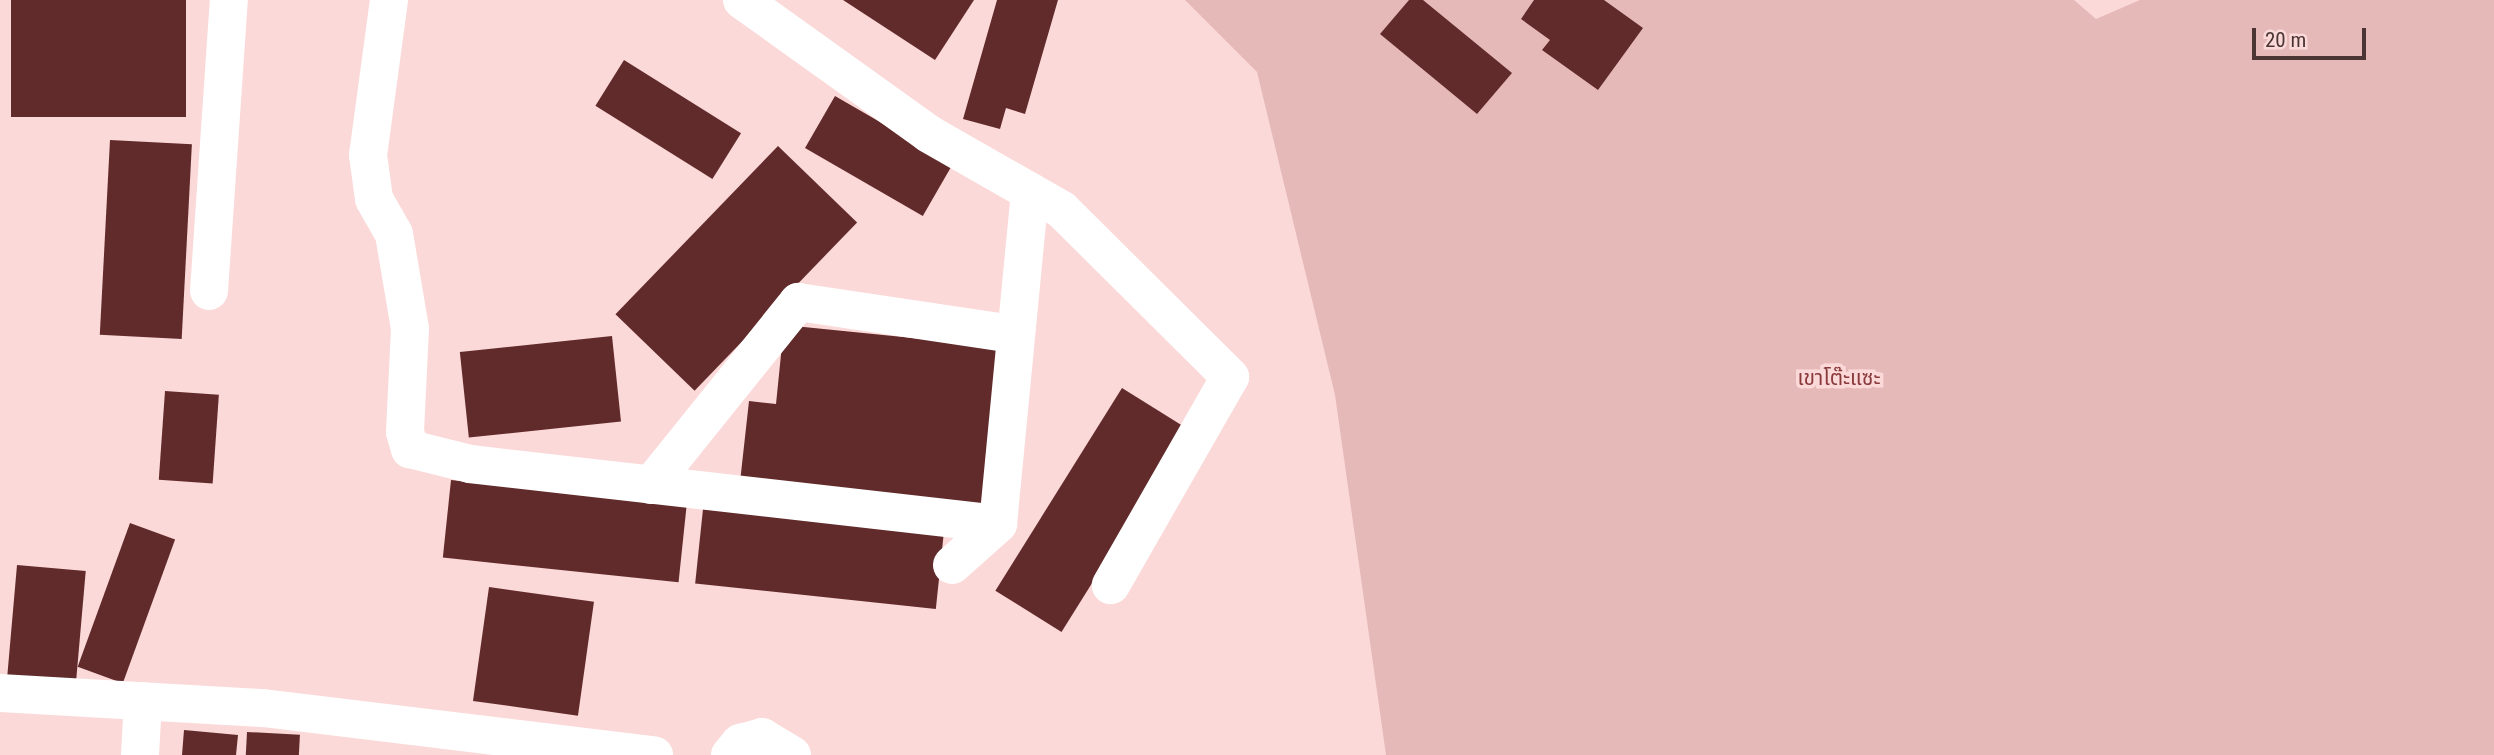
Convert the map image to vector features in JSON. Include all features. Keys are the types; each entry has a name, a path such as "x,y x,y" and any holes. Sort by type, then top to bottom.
{"street":[{"path":"209,291 229,0"},
{"path":"389,0 368,155 374,199 394,234 410,329 405,432 410,449 470,464 998,524"},
{"path":"742,0 929,134 1062,210 1230,377 1111,585"},
{"path":"952,565 998,524 1013,334 1030,192"},
{"path":"651,485 798,302 1013,334"},
{"path":"0,693 263,708 419,741 654,755"},
{"path":"140,755 143,701"},
{"path":"730,755 740,743 762,737 792,755"}],"green space":[{"name":"เขาโต๊ะแซะ","path":"1185,0 2074,0 2096,19 2140,0 2494,0 2494,755 1386,755 1335,395 1257,72"}],"building":[{"path":"11,0 186,0 186,117 11,117"},
{"path":"843,0 974,0 935,60"},
{"path":"997,0 1058,0 1025,114 1006,108 1000,129 963,119"},
{"path":"1409,0 1423,0 1512,73 1477,114 1380,34"},
{"path":"1534,0 1604,0 1643,28 1598,90 1542,50 1550,40 1521,19"},
{"path":"624,60 741,133 712,179 595,106"},
{"path":"835,96 953,164 923,216 805,148"},
{"path":"110,140 192,144 182,339 100,335"},
{"path":"778,146 857,222 695,391 615,314"},
{"path":"784,325 1002,347 985,508 740,482 749,401 776,404"},
{"path":"612,336 621,422 469,438 460,352"},
{"path":"1122,388 1188,429 1061,632 995,591"},
{"path":"165,391 219,395 213,484 159,480"},
{"path":"451,480 687,505 679,582 443,558"},
{"path":"703,509 944,534 936,609 695,584"},
{"path":"130,523 175,539 123,683 78,667"},
{"path":"17,565 86,571 76,686 7,680"},
{"path":"489,587 594,602 578,716 473,701"},
{"path":"184,730 238,735 236,755 182,755"},
{"path":"247,732 300,735 299,755 246,755"}]}
